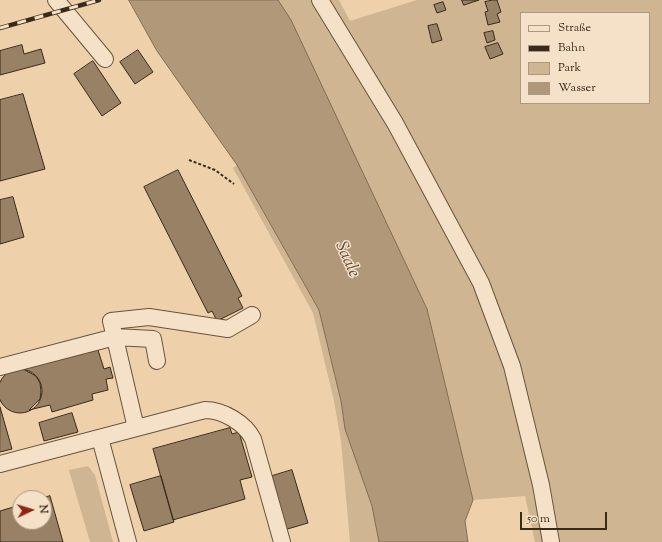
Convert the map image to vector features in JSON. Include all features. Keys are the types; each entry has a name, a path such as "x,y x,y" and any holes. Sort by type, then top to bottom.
{"street":[{"path":"56,0 105,59"},
{"path":"320,0 395,123 481,283 512,366 541,485 551,542"},
{"path":"136,428 111,321 149,317 228,329 252,315"},
{"path":"0,367 115,337 153,339 157,361"},
{"path":"0,464 205,410 219,412 244,425 249,430 253,439 282,542"},
{"path":"100,438 128,542"}],"path":[{"path":"189,160 215,170 234,184"}],"green space":[{"path":"278,0 339,0 350,21 417,0 662,0 662,542 535,542 525,496 473,500 427,309"},
{"path":"237,165 319,310 341,401 345,429 372,506 379,542 350,542 341,441 334,401 313,313 233,168"},
{"path":"88,466 95,475 113,542 90,542 69,470"}],"water":[{"name":"Saale","path":"129,0 278,0 291,20 427,309 473,500 465,521 468,542 379,542 372,506 345,429 341,401 319,310 237,165 157,51"}],"building":[{"path":"462,0 479,0 464,5"},
{"path":"497,0 501,12 497,14 500,22 488,25 485,12 488,11 485,2"},
{"path":"443,2 446,10 437,13 434,5"},
{"path":"437,24 442,40 432,43 428,26"},
{"path":"493,31 495,40 487,43 484,33"},
{"path":"498,43 503,54 490,59 485,47"},
{"path":"22,45 24,54 41,49 45,63 0,75 0,51"},
{"path":"138,50 153,72 135,84 120,62"},
{"path":"93,61 121,103 102,116 74,74"},
{"path":"23,94 45,169 0,181 0,100"},
{"path":"178,170 242,296 238,298 243,308 217,321 212,311 208,313 144,187"},
{"path":"13,197 24,237 0,244 0,200"},
{"path":"87,345 89,352 98,350 104,369 110,367 113,378 106,379 108,390 92,394 93,400 52,412 50,405 29,410 40,399 40,383 36,376 23,369"},
{"path":"20,369 32,373 38,379 42,391 38,403 32,409 20,413 8,409 2,403 -1,395 -1,387 2,379 8,373"},
{"path":"0,407 12,449 0,452"},
{"path":"72,413 78,432 44,441 39,423"},
{"path":"230,428 232,434 239,432 252,477 240,480 245,499 173,520 153,449"},
{"path":"292,470 308,523 284,530 269,477"},
{"path":"161,476 174,522 144,531 130,485"},
{"path":"52,503 63,542 0,542 0,511 12,507 12,530 52,530"}],"railway":[{"path":"0,28 99,0"}]}
